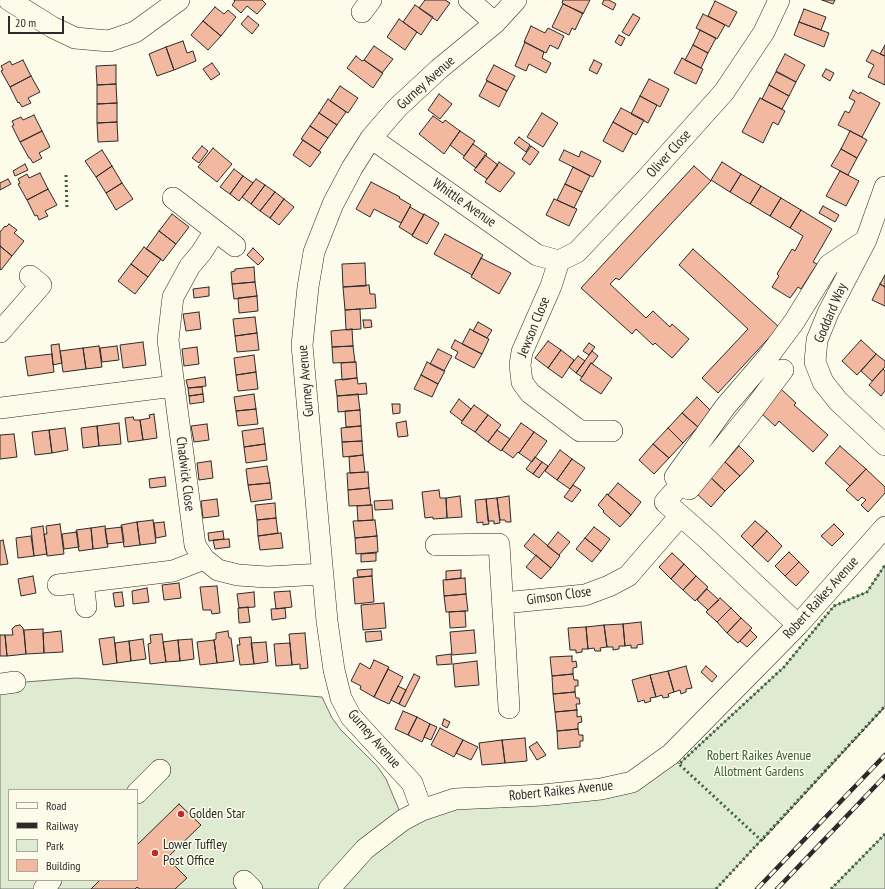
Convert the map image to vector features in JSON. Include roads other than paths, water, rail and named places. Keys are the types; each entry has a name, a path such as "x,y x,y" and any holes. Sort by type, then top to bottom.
{"street":[{"path":"9,0 52,27 75,38 109,41 135,32 179,0"},
{"path":"469,0 496,23"},
{"name":"Gurney Avenue","path":"422,810 412,783 351,717 341,698 334,670 327,621 302,345 308,287 314,252 333,204 352,168 371,138 397,108 439,69 496,23 516,0"},
{"name":"Oliver Close","path":"559,261 577,252 647,178 724,92 764,32 779,0"},
{"name":"Whittle Avenue","path":"371,138 537,255 559,261"},
{"name":"Goddard Way","path":"885,187 866,240 828,313 817,340 816,362 824,382 838,401 885,445"},
{"path":"173,198 235,246"},
{"name":"Chadwick Close","path":"216,230 201,253 190,266 173,297 168,340 195,545 204,558 218,570 238,575 267,577 323,574"},
{"path":"783,370 750,414 688,489 675,477 725,407 768,357 794,322 829,265 866,240"},
{"name":"Jewson Close","path":"559,261 551,286 522,352 520,365 522,382 530,393 580,431 612,431"},
{"path":"0,332 41,285 30,276"},
{"path":"0,408 174,386"},
{"path":"682,483 665,502 706,538 798,625"},
{"name":"Gimson Close","path":"503,603 585,595 609,586 628,576 680,516"},
{"name":"Robert Raikes Avenue","path":"329,889 366,849 403,820 422,810 455,799 543,795 601,789 632,782 671,754 798,625 885,527"},
{"path":"436,545 499,544 509,708"},
{"path":"58,585 173,571 204,558"},
{"path":"83,582 86,607"},
{"path":"138,792 160,770"},
{"path":"44,889 50,881"}],"railway":[{"path":"757,889 885,755"},
{"path":"777,889 885,776"}],"place":[{"name":"Golden Star","path":"181,814"},
{"name":"Lower Tuffley Post Office","path":"155,853"}],"park label":[{"name":"Robert Raikes Avenue Allotment Gardens","path":"759,764"}]}
